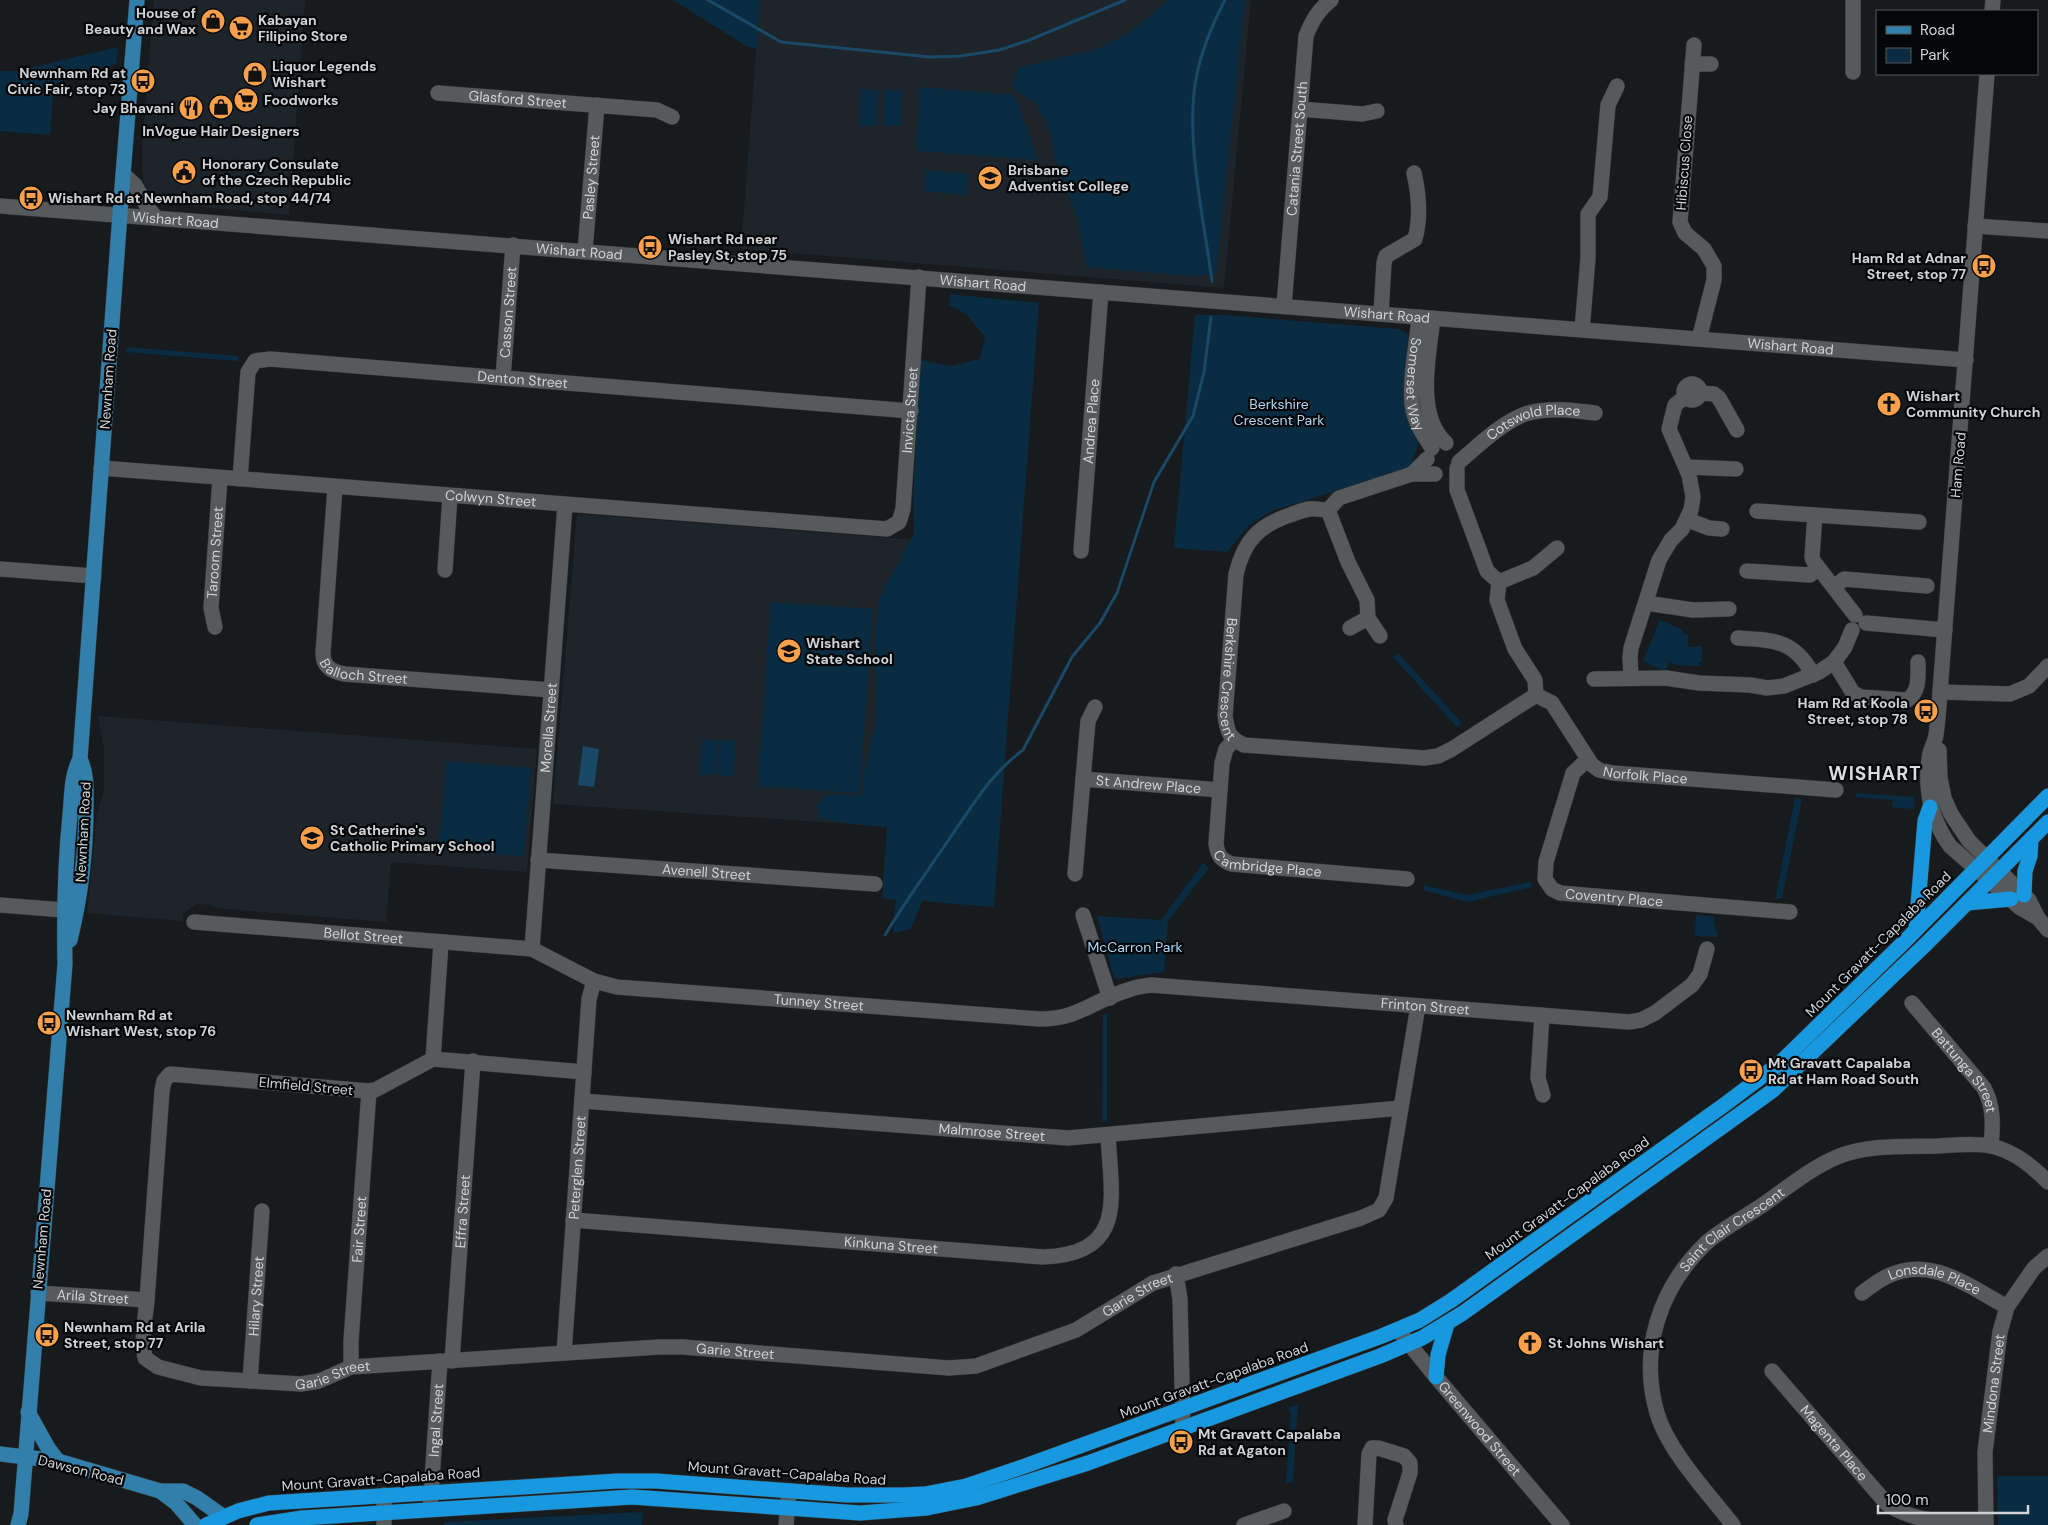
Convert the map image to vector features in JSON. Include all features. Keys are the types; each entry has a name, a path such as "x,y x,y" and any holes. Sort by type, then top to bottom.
{"highway":[{"name":"Mount Gravatt-Capalaba Road","path":"206,1525 224,1517 269,1503 384,1494 630,1481 656,1481 873,1496 925,1494 945,1491 1025,1466 1398,1330 1420,1320 1452,1300 1763,1076 1796,1049 2048,796"},
{"path":"1916,929 1925,821 1930,807"},
{"path":"257,1525 290,1519 384,1519 430,1509 632,1497 787,1508 879,1512 950,1504 1048,1476 1409,1344 1446,1324 1772,1091 2048,822"},
{"path":"1967,903 2018,897 2030,856 2031,839"},
{"path":"1436,1377 1438,1355 1446,1324"}],"main road":[{"name":"Newnham Road","path":"21,1521 28,1412 65,964 64,910 68,833 74,771 80,759 123,174 138,0"},
{"name":"Newnham Road","path":"65,964 81,888 86,835 86,771 80,759"},
{"path":"28,1412 48,1448 58,1461"},
{"name":"Dawson Road","path":"0,1454 58,1461 160,1491 183,1491 224,1517"},
{"name":"Dawson Road","path":"160,1491 176,1503 195,1525"}],"street":[{"name":"Catania Street South","path":"1284,306 1306,36 1312,20 1321,7 1331,0"},
{"path":"1853,0 1853,72"},
{"name":"Hibiscus Close","path":"1694,45 1680,222 1685,233 1709,255 1715,273 1698,339"},
{"path":"1692,64 1711,64"},
{"name":"Ham Road","path":"1987,75 1940,692 1936,736 1930,752 1928,781 1930,807 1938,826 1950,846 1976,869 1995,874"},
{"path":"1582,330 1588,258 1588,214 1600,196 1608,105 1617,86"},
{"name":"Glasford Street","path":"438,93 657,110 672,117"},
{"name":"Pasley Street","path":"585,251 597,105"},
{"path":"1300,109 1362,114 1377,111"},
{"path":"1380,314 1386,256 1415,239 1418,228 1419,195 1414,173"},
{"path":"123,174 135,185 156,218"},
{"name":"Wishart Road","path":"0,206 1966,360"},
{"path":"1975,226 2048,231"},
{"name":"Casson Street","path":"503,378 513,246"},
{"name":"Invicta Street","path":"881,530 893,528 899,522 903,509 919,277"},
{"name":"Andrea Place","path":"1081,551 1101,292"},
{"name":"Somerset Way","path":"1426,317 1426,384 1432,424 1439,437 1440,450"},
{"name":"Denton Street","path":"240,479 248,372 255,361 270,359 911,411"},
{"path":"1631,678 1631,648 1663,551 1688,520 1693,497 1687,467 1669,429 1675,405 1693,395 1714,394 1719,398 1737,430"},
{"name":"Cotswold Place","path":"1458,465 1476,447 1505,425 1525,414 1559,410 1594,413"},
{"name":"Cotswold Place","path":"1440,450 1476,447"},
{"path":"1440,450 1429,468 1457,490"},
{"path":"1412,474 1440,450 1458,452 1457,490 1487,571 1499,582"},
{"path":"1380,636 1368,618 1367,600 1348,562 1328,510 1339,498 1412,474 1451,474 1458,465"},
{"path":"1687,467 1736,469"},
{"name":"Colwyn Street","path":"101,468 881,530"},
{"name":"Taroom Street","path":"215,627 211,608 220,478"},
{"name":"Balloch Street","path":"335,487 323,653 328,668 335,673 345,674 551,690"},
{"path":"445,570 450,496"},
{"name":"Morella Street","path":"532,949 566,505"},
{"name":"Berkshire Crescent","path":"1328,510 1309,509 1273,521 1259,531 1240,556 1236,574 1225,716 1228,734 1234,740 1244,745 1424,758 1438,756 1536,695"},
{"path":"1757,511 1919,522"},
{"path":"1815,515 1812,557 1858,623"},
{"path":"1688,520 1709,528 1722,529"},
{"path":"1499,582 1533,568 1557,548"},
{"path":"1747,571 1810,575 1818,568"},
{"path":"0,569 94,576"},
{"path":"1834,587 1844,579 1927,586"},
{"path":"1499,582 1497,600 1515,649 1535,680 1536,695"},
{"path":"1646,603 1693,610 1729,609"},
{"path":"1350,628 1368,618"},
{"path":"1858,623 1945,630"},
{"path":"1594,679 1666,678 1699,683 1750,685 1767,688 1784,686 1813,675 1834,662 1845,647 1858,623"},
{"path":"1738,638 1772,640 1789,646 1805,659 1813,675"},
{"path":"1834,662 1853,694 1861,697 1907,700 1913,696 1916,690 1918,662"},
{"path":"1940,692 2010,694 2029,686 2048,666"},
{"name":"Norfolk Place","path":"1536,695 1552,703 1588,759 1599,770 1613,773 1836,790"},
{"path":"1083,779 1088,722 1096,707"},
{"name":"Ham Road","path":"1936,736 1940,754 1940,778 1947,806 1962,832 1987,858 1995,874"},
{"name":"Cambridge Place","path":"1234,740 1226,749 1222,763 1216,844 1217,854 1222,860 1232,864 1407,879"},
{"name":"Coventry Place","path":"1588,759 1572,773 1546,862 1545,879 1552,889 1560,893 1790,912"},
{"name":"St Andrew Place","path":"1075,874 1083,779 1220,790"},
{"name":"Avenell Street","path":"538,860 874,884"},
{"path":"1995,874 2018,897 2019,907 2038,918 2048,930"},
{"path":"0,905 64,910"},
{"path":"1083,915 1110,998"},
{"name":"Bellot Street","path":"194,922 532,949"},
{"path":"440,942 433,1058 584,1072"},
{"name":"Tunney Street","path":"532,949 594,981 617,987 1040,1019 1055,1019 1072,1015 1110,998"},
{"name":"Frinton Street","path":"1110,998 1127,990 1151,985 1616,1022 1641,1020 1655,1013 1692,985 1700,974 1707,949"},
{"name":"Peterglen Street","path":"564,1353 589,999 594,981"},
{"name":"Battunga Street","path":"1912,1003 1984,1088 1991,1100 1993,1118 1991,1146"},
{"name":"Garie Street","path":"170,1074 164,1081 162,1091 142,1346 145,1358 158,1368 201,1378 301,1384 319,1381 351,1367 683,1347 949,1368 976,1366 1076,1330 1099,1318 1140,1289 1176,1274 1361,1218 1379,1210 1386,1198 1418,1006"},
{"path":"1542,1015 1538,1078 1543,1095"},
{"name":"Elmfield Street","path":"170,1074 369,1091 375,1090 433,1058"},
{"name":"Effra Street","path":"446,1361 473,1061"},
{"name":"Fair Street","path":"351,1367 351,1341 369,1091"},
{"name":"Malmrose Street","path":"582,1101 1045,1138 1108,1135 1401,1108"},
{"name":"Kinkuna Street","path":"573,1220 1043,1257 1063,1256 1091,1244 1102,1234 1109,1222 1112,1206 1108,1135"},
{"name":"Saint Clair Crescent","path":"1733,1525 1676,1452 1667,1437 1657,1414 1651,1382 1650,1350 1656,1320 1668,1294 1686,1267 1706,1244 1806,1175 1837,1157 1872,1148 1991,1146 2019,1157 2031,1165 2048,1182"},
{"name":"Hilary Street","path":"250,1381 262,1211"},
{"name":"Mindona Street","path":"1986,1522 1985,1452 2000,1332 2007,1307 2029,1274 2048,1256"},
{"name":"Lonsdale Place","path":"1862,1293 1887,1276 1901,1271 1931,1269 1944,1273 2007,1307"},
{"path":"1176,1274 1180,1299 1183,1428"},
{"name":"Arila Street","path":"38,1293 147,1300"},
{"name":"Greenwood Street","path":"1398,1330 1562,1525"},
{"name":"Ingal Street","path":"430,1509 446,1361"},
{"name":"Magenta Place","path":"1772,1371 1886,1504 1899,1513 1913,1519 1986,1522"},
{"path":"1365,1525 1369,1454 1372,1448 1404,1456 1410,1463 1410,1473 1395,1520 1396,1525"},
{"path":"786,1525 789,1491"},
{"path":"384,1494 384,1519"},
{"path":"1244,1525 1284,1511"}],"shaded area":[{"path":"154,0 305,0 289,215 159,203 150,194 144,182 142,170 143,133"},
{"name":"Brisbane Adventist College","path":"760,0 1251,0 1224,288 741,249"},
{"name":"Wishart State School","path":"577,514 1020,548 999,834 553,804"},
{"name":"St Catherine's Catholic Primary School","path":"98,716 537,749 527,872 391,862 386,922 216,908 212,905 196,904 183,914 183,921 87,913 97,815 104,789 104,749"},
{"path":"583,746 599,749 594,787 578,785"}],"green space":[{"path":"673,0 760,0 757,48 748,47"},
{"path":"1169,0 1245,0 1216,274 1191,276 1086,267 1078,220 1054,156 1050,131 1036,104 1012,88 1019,67 1094,50 1127,34"},
{"path":"118,47 116,64 54,84 50,135 0,131 0,71 17,71"},
{"path":"920,87 1015,95 1038,160 916,151"},
{"path":"860,89 878,90 877,126 859,126"},
{"path":"884,89 902,90 901,126 883,126"},
{"path":"925,170 968,174 967,195 924,191"},
{"path":"950,294 1039,303 994,907 922,901 911,929 893,933 896,900 882,898 887,827 851,824 819,818 817,804 828,794 859,795 863,792 863,777 876,721 875,629 880,597 914,533 913,501 920,360 952,366 980,359 985,337 966,314 949,305"},
{"name":"Berkshire Crescent Park","path":"1195,315 1224,315 1399,329 1409,335 1406,387 1419,440 1411,467 1272,511 1249,525 1227,552 1174,548"},
{"path":"127,347 238,356 238,361 126,352"},
{"path":"771,602 873,609 860,793 758,786"},
{"path":"1660,620 1683,630 1682,633 1688,635 1688,647 1702,646 1702,662 1699,662 1699,666 1674,665 1670,660 1665,671 1643,661"},
{"path":"1398,653 1462,723 1457,727 1393,657"},
{"path":"702,739 718,740 715,775 699,774"},
{"path":"720,740 736,741 733,776 717,775"},
{"path":"446,761 531,768 524,856 439,850"},
{"path":"1856,793 1915,797 1914,809 1892,807 1893,800 1855,797"},
{"path":"1795,798 1802,799 1782,898 1775,900"},
{"name":"McCarron Park","path":"1203,863 1209,868 1168,921 1164,972 1116,979 1097,916 1161,920"},
{"path":"1530,882 1533,887 1467,902 1423,890 1424,885 1467,895"},
{"path":"1696,915 1713,916 1718,937 1695,936"},
{"path":"1107,1013 1107,1121 1102,1122 1103,1015"},
{"path":"1298,1404 1293,1481 1286,1484 1291,1413 1288,1408"},
{"path":"1997,1476 2048,1476 2048,1525 1998,1525"},
{"path":"643,1512 642,1525 444,1525 445,1522"}],"waterway":[{"path":"708,0 781,42 930,57 961,56 999,50 1027,41 1125,0"},
{"path":"1212,281 1194,153 1193,102 1198,69 1204,48 1225,0"},
{"path":"885,935 979,797 1003,767 1023,750 1072,657 1100,623 1117,593 1154,482 1193,416 1204,372 1211,317"}],"place":[{"name":"House of Beauty and Wax","path":"213,21"},
{"name":"Kabayan Filipino Store","path":"241,28"},
{"name":"Liquor Legends Wishart","path":"255,74"},
{"name":"Newnham Rd at Civic Fair, stop 73","path":"143,81"},
{"name":"Foodworks","path":"246,100"},
{"name":"InVogue Hair Designers","path":"221,107"},
{"name":"Jay Bhavani","path":"191,108"},
{"name":"Honorary Consulate of the Czech Republic","path":"184,172"},
{"name":"Brisbane Adventist College","path":"990,178"},
{"name":"Wishart Rd at Newnham Road, stop 44/74","path":"31,198"},
{"name":"Wishart Rd near Pasley St, stop 75","path":"650,247"},
{"name":"Ham Rd at Adnar Street, stop 77","path":"1984,266"},
{"name":"Wishart Community Church","path":"1889,404"},
{"name":"Wishart State School","path":"789,651"},
{"name":"Ham Rd at Koola Street, stop 78","path":"1926,711"},
{"name":"St Catherine's Catholic Primary School","path":"312,838"},
{"name":"Newnham Rd at Wishart West, stop 76","path":"49,1023"},
{"name":"Mt Gravatt Capalaba Rd at Ham Road South","path":"1751,1071"},
{"name":"Newnham Rd at Arila Street, stop 77","path":"47,1335"},
{"name":"St Johns Wishart","path":"1530,1343"},
{"name":"Mt Gravatt Capalaba Rd at Agaton","path":"1181,1442"}],"district":[{"name":"WISHART","path":"1875,773"}]}
